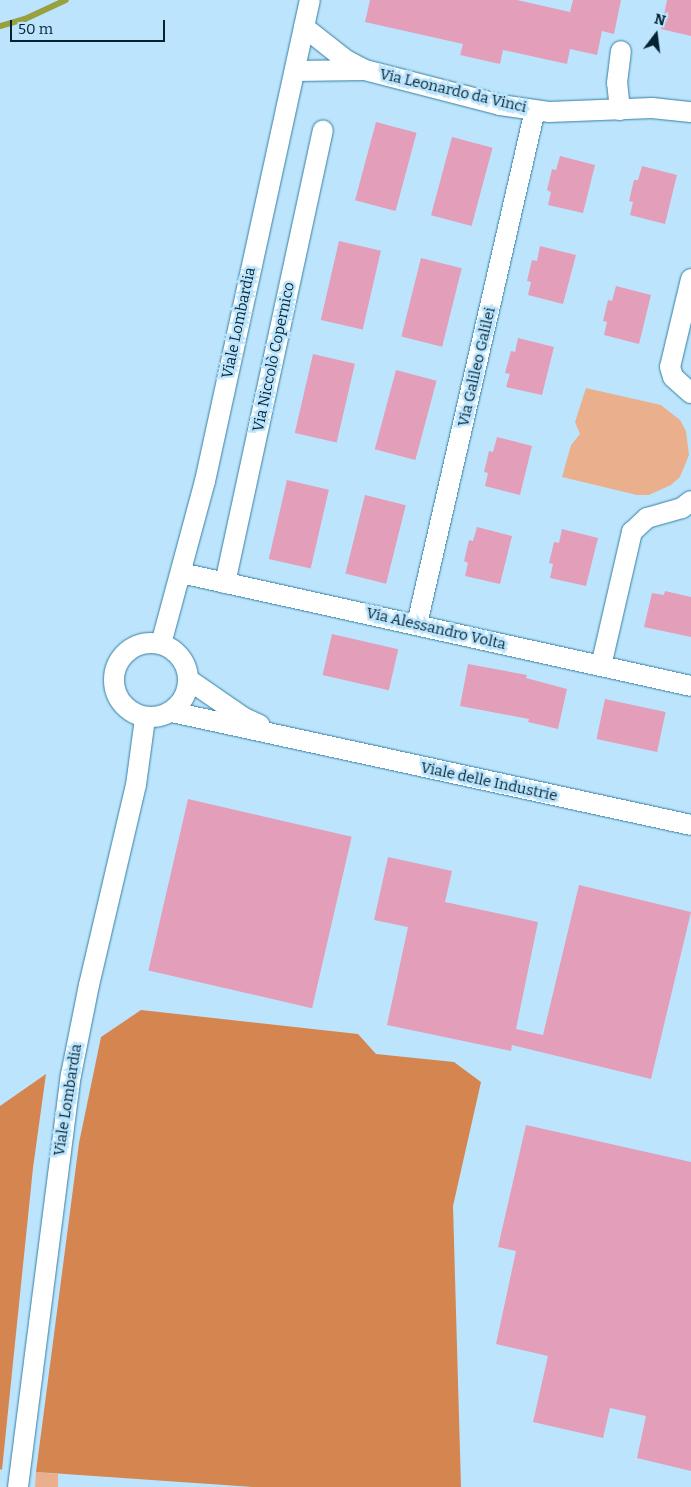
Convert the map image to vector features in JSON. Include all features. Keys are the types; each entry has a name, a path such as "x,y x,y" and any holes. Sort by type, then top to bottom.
{"street":[{"name":"Viale Lombardia","path":"162,644 205,482 310,0"},
{"name":"Via Leonardo da Vinci","path":"304,27 346,60 365,70 492,103 561,112 669,109 691,112"},
{"path":"620,110 618,83 621,50"},
{"name":"Via Leonardo da Vinci","path":"294,71 365,70"},
{"name":"Via Galileo Galilei","path":"417,624 535,110"},
{"name":"Via Niccolò Copernico","path":"225,582 323,131"},
{"path":"691,279 670,367 673,377 691,393"},
{"path":"601,666 632,532 647,518 682,508 691,501"},
{"name":"Via Alessandro Volta","path":"181,572 691,686"},
{"path":"143,644 162,644 181,657 187,668 189,680 187,692 181,703 172,712 154,718 145,718 133,714 117,696 113,684 114,672 119,661 127,651 143,644"},
{"name":"Viale delle Industrie","path":"189,680 244,718 286,737"},
{"name":"Viale delle Industrie","path":"172,712 691,826"},
{"name":"Viale Lombardia","path":"18,1487 71,1075 89,985 136,785 145,718"}],"shaded area":[{"path":"586,388 661,405 680,420 686,431 689,455 680,477 671,485 649,495 637,495 562,477 571,445 580,434 575,422"},
{"path":"141,1010 358,1034 376,1054 454,1062 481,1082 453,1206 461,1487 253,1487 36,1472 79,1143 101,1037"},
{"path":"46,1074 33,1168 2,1470 0,1469 0,1106"},
{"path":"36,1472 58,1474 58,1487 35,1487"}],"building":[{"path":"370,0 517,0 570,12 573,0 621,0 614,34 602,31 597,55 570,49 567,64 503,50 500,64 460,55 463,44 365,22"},
{"path":"667,0 691,0 691,36 661,29"},
{"path":"376,122 417,133 396,211 355,200"},
{"path":"452,137 493,148 472,226 431,215"},
{"path":"560,156 595,165 583,213 548,205 551,192 547,190 552,169 556,170"},
{"path":"642,166 677,175 665,224 630,215 633,202 629,201 634,180 638,180"},
{"path":"339,241 381,251 363,330 321,320"},
{"path":"540,246 576,255 563,304 528,295 531,282 527,281 532,260 537,261"},
{"path":"421,258 462,268 442,347 401,337"},
{"path":"616,286 651,295 639,344 604,335 607,322 603,321 608,300 612,301"},
{"path":"518,338 554,347 542,395 506,387 510,374 505,373 511,351 515,352"},
{"path":"313,354 355,364 337,443 295,433"},
{"path":"396,370 437,381 415,460 375,449"},
{"path":"497,437 532,446 520,495 485,486 488,473 484,472 489,451 493,452"},
{"path":"287,480 329,490 311,569 269,559"},
{"path":"365,495 406,505 386,584 345,574"},
{"path":"477,527 512,536 500,584 465,576 468,563 464,561 469,540 473,541"},
{"path":"562,529 598,538 586,586 550,578 553,564 549,563 554,542 559,543"},
{"path":"665,591 691,597 691,637 644,627 652,593 664,595"},
{"path":"332,634 398,649 389,690 323,675"},
{"path":"468,664 527,675 526,678 567,689 558,729 528,722 529,719 460,706"},
{"path":"605,699 666,712 657,752 596,739"},
{"path":"188,799 352,837 312,1008 148,970"},
{"path":"388,857 452,871 445,902 538,922 516,1029 543,1035 579,885 691,912 651,1079 512,1045 511,1051 387,1025 408,927 374,920"},
{"path":"526,1125 691,1162 691,1471 637,1458 646,1416 610,1408 603,1438 533,1422 548,1356 496,1344 516,1251 498,1247"}],"waterway":[{"path":"0,26 25,19 66,0"}]}
